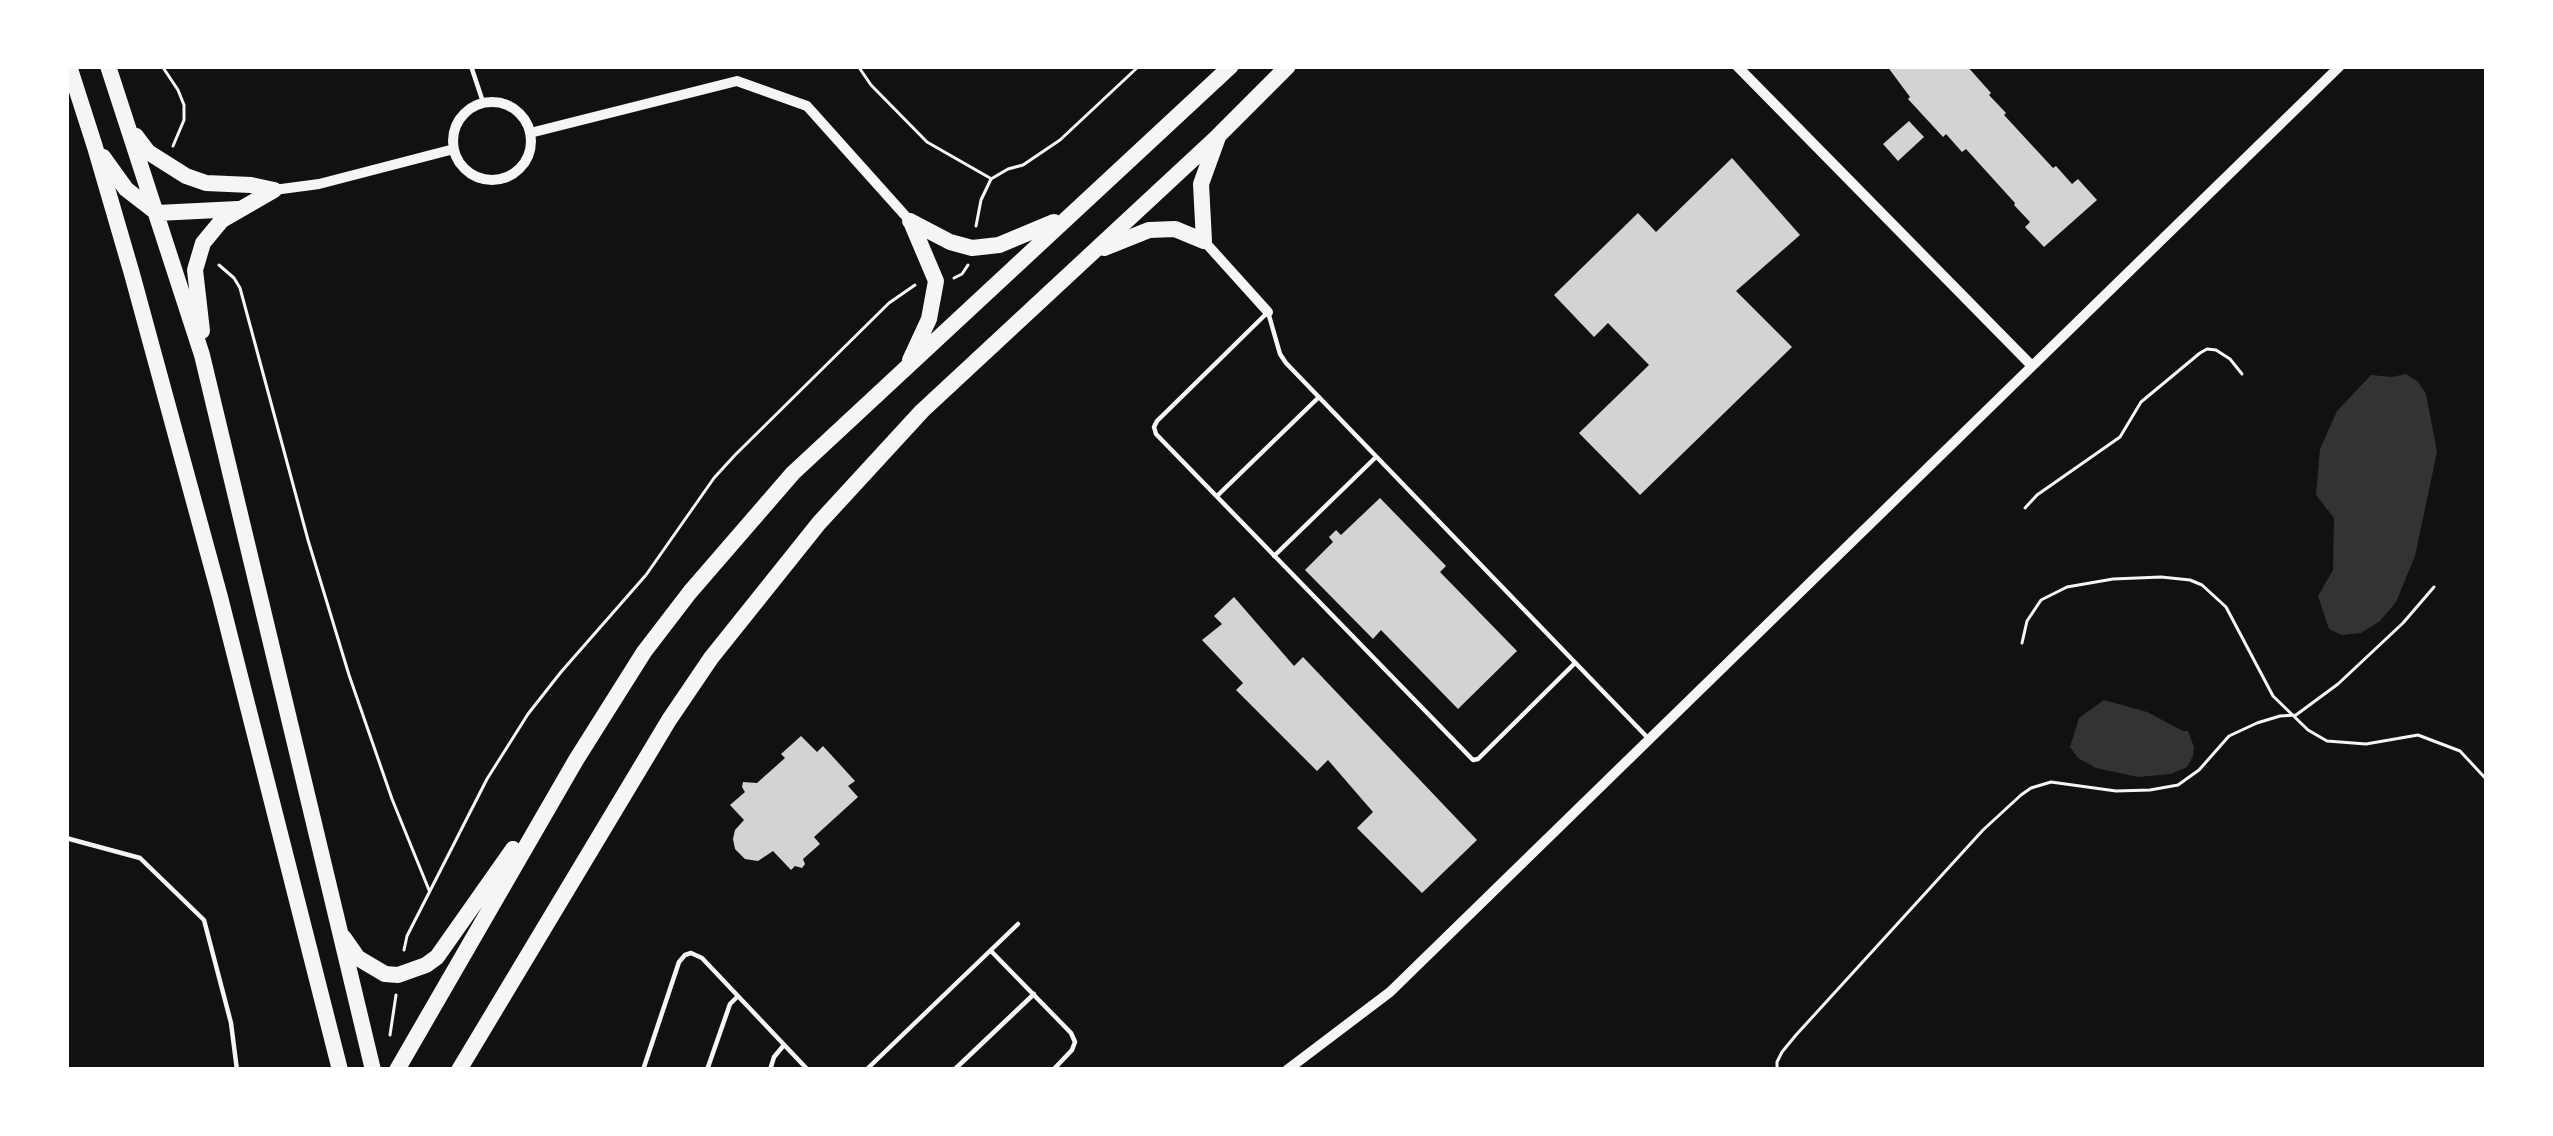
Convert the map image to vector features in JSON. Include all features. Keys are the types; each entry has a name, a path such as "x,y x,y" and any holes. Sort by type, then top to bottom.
{"highway":[{"path":"69,66 220,597 340,1070"},
{"path":"108,66 202,355 373,1070"},
{"path":"397,1070 576,760 644,652 690,592 793,473 1231,66"},
{"path":"459,1070 669,720 758,598 846,492 922,411 1288,66"},
{"path":"126,121 148,152 186,176 206,183 274,190"},
{"path":"1088,256 1148,230 1175,229 1204,242 1201,184 1218,136"},
{"path":"95,147 126,189 157,212 240,209"},
{"path":"202,355 195,270 203,243 222,220 274,190"},
{"path":"910,221 972,248 998,245 1066,217"},
{"path":"907,368 929,319 936,280 910,221"},
{"path":"336,927 358,958 372,968 398,975 426,965 437,957 576,760"},
{"path":"473,1070 484,1029"},
{"path":"327,1070 332,1043"}],"street":[{"path":"1737,66 2031,365"},
{"path":"1287,1070 1390,992 2340,66"},
{"path":"530,133 737,81 807,106 910,221"},
{"path":"483,102 515,110 530,133 524,164 504,179 471,174 454,149 458,120 483,102"},
{"path":"274,190 319,184 454,149"},
{"path":"1204,242 1268,312"}],"lane":[{"path":"471,66 483,102"},
{"path":"1575,663 1473,760 1156,434 1157,421 1268,312 1280,354 1319,398 1575,663 1648,739"},
{"path":"1216,496 1319,398"},
{"path":"1274,556 1376,457"},
{"path":"66,838 140,858 204,920 231,1023 237,1070"},
{"path":"866,1070 1018,924"},
{"path":"991,951 1071,1033 1072,1050 1053,1070"},
{"path":"644,1070 679,962 691,952 808,1070"},
{"path":"955,1070 1034,994"},
{"path":"707,1070 730,1004 738,996"},
{"path":"770,1070 784,1045"}],"path":[{"path":"162,66 184,105 184,120 172,148"},
{"path":"858,66 927,142 991,178"},
{"path":"974,238 981,200 991,178 1023,165 1060,140 1139,66"},
{"path":"207,258 234,278 239,288 349,675 430,892"},
{"path":"947,280 962,274 969,262"},
{"path":"390,1035 407,937 488,778 528,714 646,575 714,478 889,303 923,281"},
{"path":"2025,508 2120,437 2141,402 2200,353 2216,350 2242,374"},
{"path":"2022,643 2026,621 2041,600 2067,586 2113,579 2191,580 2226,607 2260,676 2290,715 2327,741 2366,744 2417,735 2460,751 2487,780"},
{"path":"1777,1070 1782,1052 1796,1035 1983,830 2021,795 2051,782 2116,791 2179,785 2229,736 2257,723 2296,716 2374,652 2434,587"}],"shaded area":[{"path":"2406,374 2426,394 2437,452 2415,556 2396,602 2380,621 2361,633 2342,635 2329,629 2318,596 2333,570 2334,518 2316,495 2320,449 2337,411 2371,375"},
{"path":"2104,700 2147,712 2188,731 2194,747 2187,767 2171,774 2138,777 2096,768 2078,758 2070,747 2079,718"}],"building":[{"path":"1887,66 1967,66 2053,168 2072,184 2078,179 2097,200 2044,247 2025,227 2030,222 2015,203 1966,149 1962,152 1946,134 1943,137 1908,99"},
{"path":"1909,121 1924,137 1898,161 1883,144"},
{"path":"1732,158 1800,235 1736,291 1792,347 1640,495 1579,433 1649,365 1608,323 1594,337 1554,295 1638,213 1656,232"},
{"path":"1380,498 1446,566 1440,572 1517,651 1458,709 1381,630 1373,639 1305,570 1333,542 1329,537 1336,530 1341,535"},
{"path":"1234,597 1294,666 1303,657 1477,840 1422,893 1357,828 1373,812 1328,760 1317,771 1236,690 1243,683 1202,640 1222,624 1214,616"},
{"path":"801,736 817,752 823,746 855,781 848,786 858,797 814,837 820,844 803,859 802,868 791,870 773,851 758,861 745,859 733,839 744,820 730,805 745,792 743,782 757,783"}]}
